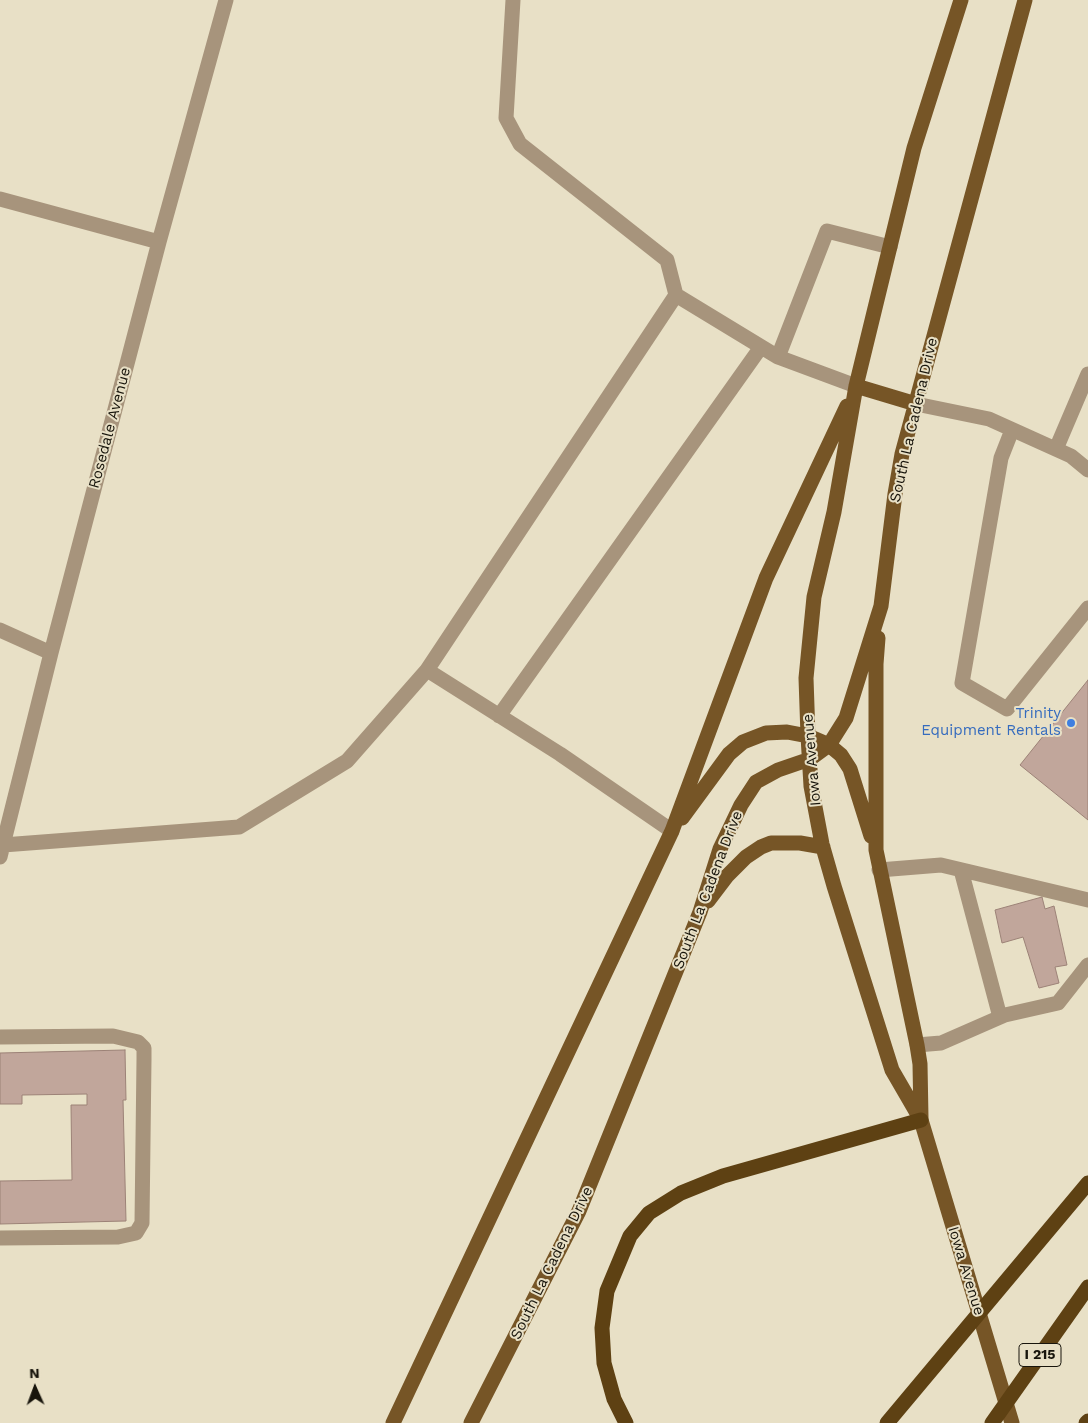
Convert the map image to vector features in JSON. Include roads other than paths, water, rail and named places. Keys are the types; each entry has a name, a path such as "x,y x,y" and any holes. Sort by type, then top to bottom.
{"highway":[{"path":"626,1423 614,1399 604,1363 602,1328 607,1291 630,1236 649,1213 681,1193 723,1176 921,1120"},
{"path":"887,1423 1088,1183"},
{"name":"I 215","path":"992,1423 1088,1287"}],"main road":[{"path":"393,1423 672,831 766,578 856,386 914,148 961,0"},
{"name":"South La Cadena Drive","path":"471,1423 579,1211 700,912 720,849 741,805 756,782 778,770 810,759 829,746 846,718 881,606 895,494 916,404 1024,0"},
{"path":"856,386 916,404"},
{"name":"Iowa Avenue","path":"856,386 834,512 814,598 806,678 811,786 823,847 892,1070 921,1120 1012,1423"},
{"name":"Iowa Avenue","path":"881,606 876,664 876,850 917,1045 920,1064 921,1120"},
{"path":"672,831 729,754 743,742 766,733 787,732 808,736 829,746 841,755 850,769 876,850"},
{"path":"700,912 727,876 746,857 760,847 771,843 823,847"}],"street":[{"name":"Rosedale Avenue","path":"2,851 51,653 159,242 226,0"},
{"path":"513,0 506,118 520,144 667,260 676,295 778,357 856,386"},
{"path":"0,199 159,242"},
{"path":"778,357 827,231 890,247"},
{"path":"2,851 239,827 346,762 427,670 676,295"},
{"path":"499,716 761,347"},
{"path":"1056,449 1088,374"},
{"path":"916,404 989,419 1070,456 1088,470"},
{"path":"1012,430 1001,458 962,683 1007,709 1088,608"},
{"path":"0,630 51,653"},
{"path":"427,670 672,831"},
{"path":"880,870 941,865 1088,900"},
{"path":"961,870 1000,1017"},
{"path":"917,1045 940,1043 1000,1017 1058,1003 1088,965"},
{"path":"0,1037 113,1036 138,1042 144,1048 144,1059 142,1223 136,1233 118,1237 0,1238"}],"place":[{"name":"Trinity Equipment Rentals","path":"1071,723"}]}
